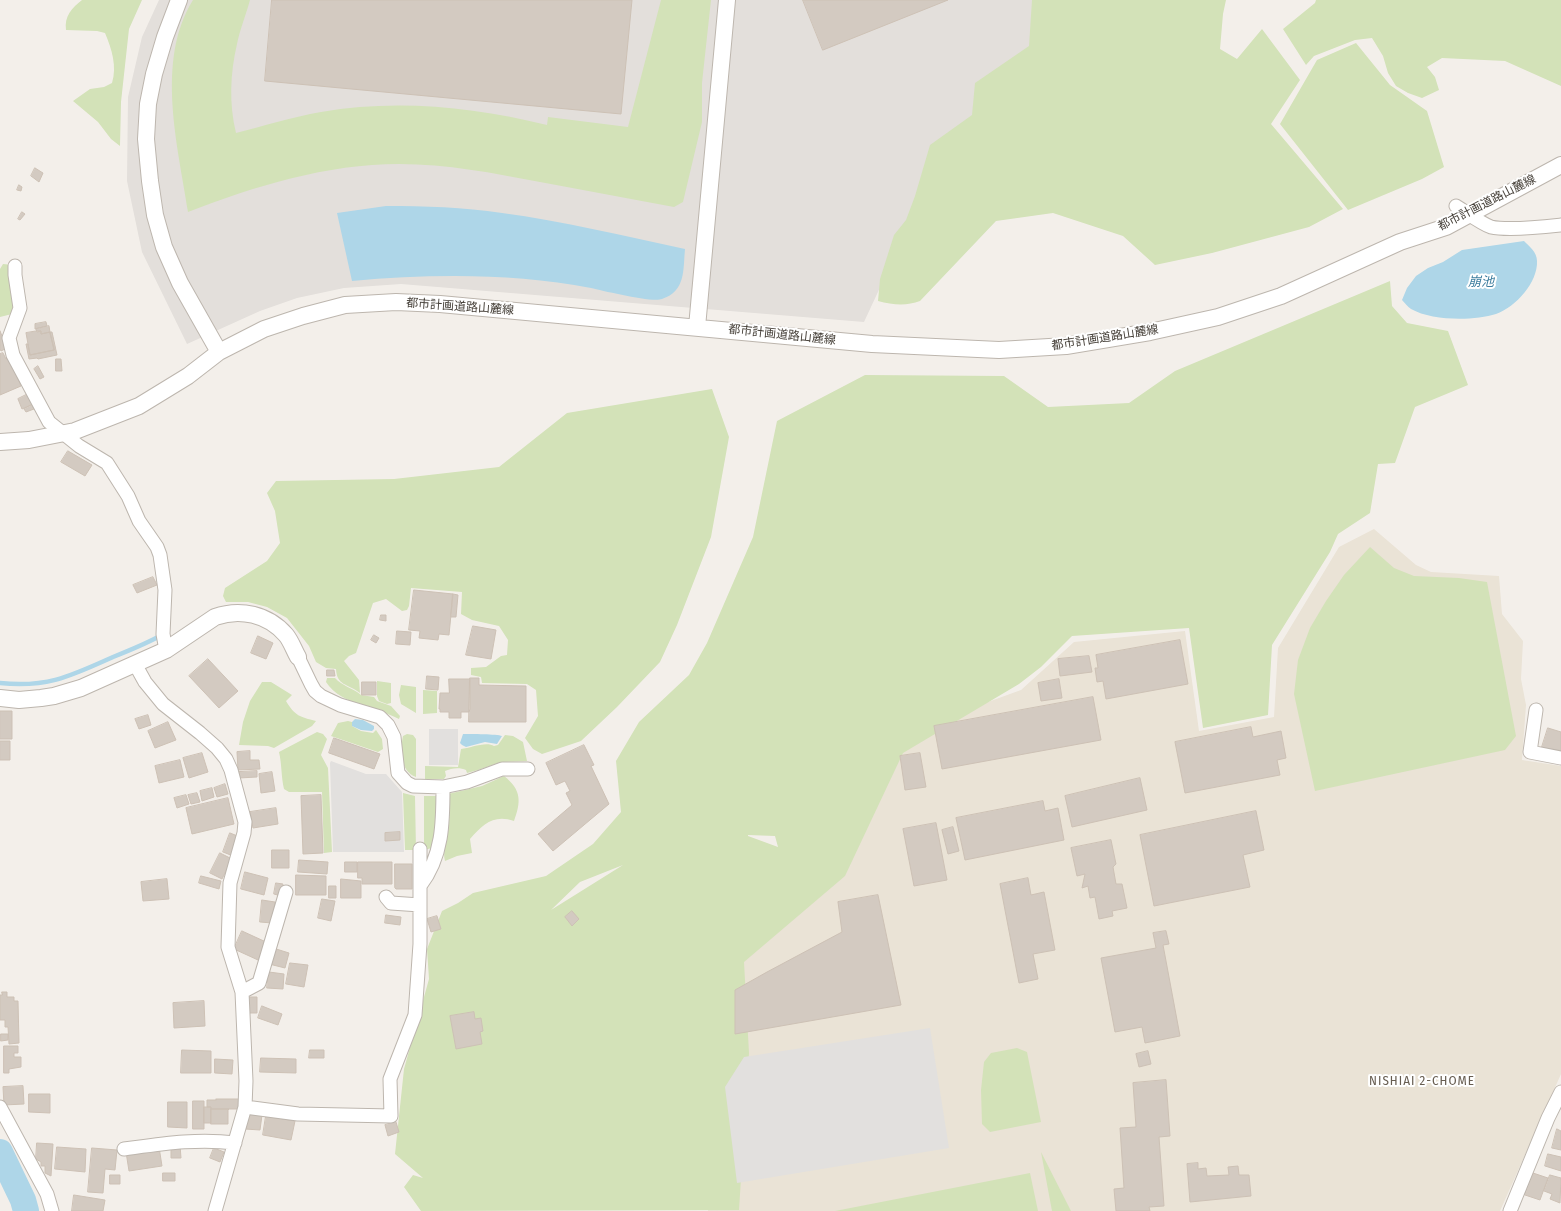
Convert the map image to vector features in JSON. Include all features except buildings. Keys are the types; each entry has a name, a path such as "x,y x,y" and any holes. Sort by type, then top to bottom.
{"street":[{"path":"179,0 165,37 154,74 148,104 146,139 150,181 155,215 164,247 180,283 219,352"},
{"path":"697,327 727,0"},
{"name":"都市計画道路山麓線","path":"0,442 29,440 75,431 139,406 188,376 219,352 264,330 302,316 353,304 396,302 440,304 872,344 999,350 1066,346 1150,332 1218,317 1281,296 1400,242 1446,227 1462,210 1561,165"},
{"path":"1462,210 1491,226 1540,228 1561,225"},
{"path":"15,266 20,308 10,338 13,355 49,422 79,446 107,464 128,496 140,521 157,547 160,556 165,590 164,634 166,650"},
{"path":"0,698 19,700 54,696 81,688 166,650 215,617 223,614 239,612 264,618 276,626 286,636 315,691 321,696 340,705 380,717 388,725 394,737 398,773 407,783 413,786 443,786 467,782 502,769 528,769"},
{"path":"135,664 145,682 163,704 217,748 226,759 231,770 245,822 244,833 230,883 228,947 242,992 246,1081 245,1107 215,1211"},
{"path":"1536,710 1530,752 1561,758"},
{"path":"420,886 431,868 442,836 443,786"},
{"path":"245,1107 298,1114 391,1116 390,1079 415,1015 420,944 420,849"},
{"path":"242,992 259,983 286,892"},
{"path":"386,897 391,903 420,905"},
{"path":"1510,1211 1548,1118 1561,1092"},
{"path":"0,1107 47,1194 52,1211"},
{"path":"0,1116 19,1142"},
{"path":"124,1149 174,1142 203,1141 235,1143"}],"shaded area":[{"path":"159,0 1088,0 923,195 864,322 401,284 344,288 297,298 260,311 187,344 142,252 127,181 128,97 142,37"},
{"path":"1374,529 1416,565 1431,572 1499,576 1502,614 1523,641 1521,679 1526,705 1522,760 1561,766 1561,1074 1500,1211 708,1211 732,954 897,735 1021,690 1074,642 1185,631 1199,731 1274,717 1278,648 1339,547"},
{"path":"429,729 458,729 458,765 429,765"},
{"path":"331,761 366,774 386,774 402,792 404,852 333,852"},
{"path":"930,1028 949,1148 737,1183 725,1087 744,1057"}],"green space":[{"path":"82,0 142,0 129,29 121,102 120,146 111,139 98,122 73,101 90,89 104,87 112,83 114,70 112,52 105,33 97,31 66,30 66,21 68,16 75,6"},
{"path":"193,0 250,0 238,38 233,66 231,100 236,133 310,114 349,108 378,106 434,107 463,110 547,125 548,117 628,127 661,0 711,0 702,83 702,122 683,202 674,207 487,172 452,167 399,164 372,165 318,172 265,185 188,212 175,132 172,104 172,76 175,50 181,24"},
{"path":"1032,0 1226,0 1223,14 1220,49 1237,59 1262,29 1300,80 1271,124 1343,209 1309,227 1212,253 1155,265 1123,236 1053,213 996,221 920,301 910,304 900,304 878,301 880,279 894,235 906,220 915,196 930,145 972,115 975,83 1029,46"},
{"path":"1316,0 1561,0 1561,86 1505,61 1442,58 1427,67 1435,77 1439,90 1422,98 1408,93 1396,86 1388,73 1383,56 1372,38 1355,40 1314,56 1306,65 1283,29 1315,3"},
{"path":"1356,43 1390,85 1427,111 1444,167 1422,179 1348,210 1280,124 1317,60"},
{"path":"3,264 13,265 16,313 0,317 0,269"},
{"path":"1390,281 1392,306 1407,323 1448,331 1468,385 1415,407 1395,463 1378,464 1370,513 1338,534 1330,552 1272,645 1268,715 1203,728 1189,628 1072,636 1041,667 1019,684 903,753 845,876 744,962 749,1053 739,1210 421,1211 404,1187 413,1175 423,1178 395,1154 404,1069 429,979 427,949 442,911 473,893 546,876 593,844 621,812 616,761 639,722 689,675 707,643 753,537 777,421 865,375 1004,376 1048,407 1129,403 1175,371","holes":["748,836 775,836 778,847","623,865 551,910 580,882"]},
{"path":"712,389 729,437 711,537 677,625 660,662 617,707 581,741 542,754 533,749 525,738 538,716 536,690 527,684 482,683 481,677 471,675 471,668 486,667 501,656 507,655 508,640 499,626 472,620 461,614 462,592 411,588 409,606 407,610 402,611 386,599 373,603 356,653 349,656 344,661 359,680 360,693 338,679 336,669 326,668 316,662 309,646 287,618 267,607 248,602 226,602 223,596 225,588 267,561 280,543 275,511 267,493 276,481 394,479 499,467 567,413"},
{"path":"1370,547 1394,568 1414,576 1459,578 1487,582 1516,736 1505,750 1315,791 1294,694 1298,660 1310,628 1326,601 1344,575"},
{"path":"327,678 335,678 361,695 374,697 377,701 391,706 400,716 399,719 360,705 341,696 326,682"},
{"path":"377,681 391,683 391,703 387,704 379,701 377,696"},
{"path":"262,682 271,682 292,695 286,701 292,710 302,717 316,721 312,726 274,748 268,746 239,745 243,722 250,701"},
{"path":"401,685 416,687 416,713 401,704 399,695"},
{"path":"423,690 437,691 437,713 423,714"},
{"path":"348,721 352,722 352,726 361,731 373,733 376,730 382,739 383,749 378,752 331,736 338,723"},
{"path":"317,732 323,734 327,739 321,755 328,768 332,852 324,853 322,792 289,792 284,789 279,752"},
{"path":"407,734 413,735 416,739 416,777 407,770 402,760 403,736"},
{"path":"505,735 513,736 523,742 527,761 501,762 467,773 466,770 458,768 445,771 446,776 444,779 425,779 425,766 458,767 461,749 483,744 494,746 498,745"},
{"path":"504,776 510,781 517,791 519,802 514,821 501,819 489,822 470,839 472,853 457,856 445,861 444,857 449,822 448,794 482,786"},
{"path":"403,793 415,796 416,850 405,850"},
{"path":"424,796 438,796 438,822 432,848 424,850"},
{"path":"1017,1048 1027,1052 1041,1122 990,1132 982,1124 981,1090 984,1062 991,1053"},
{"path":"1041,1152 1071,1211 1052,1211"},
{"path":"1030,1173 1038,1211 835,1211"}],"water":[{"path":"386,206 473,209 525,216 571,224 685,249 682,279 675,291 662,299 657,300 639,298 562,283 502,277 442,276 352,281 337,213"},
{"name":"崩池","path":"1524,241 1537,258 1534,277 1530,285 1518,300 1504,311 1476,318 1441,318 1420,313 1411,309 1402,300 1407,288 1416,276 1462,250"},
{"path":"355,719 363,720 374,726 374,729 372,731 361,730 352,726 352,722"},
{"path":"463,734 490,734 502,736 497,744 485,742 466,747 460,743"}],"waterway":[{"path":"0,683 32,684 58,679 84,670 158,637"},
{"path":"0,1152 23,1200 26,1211"}],"district":[{"name":"NISHIAI 2-CHOME","path":"1422,1081"}]}
